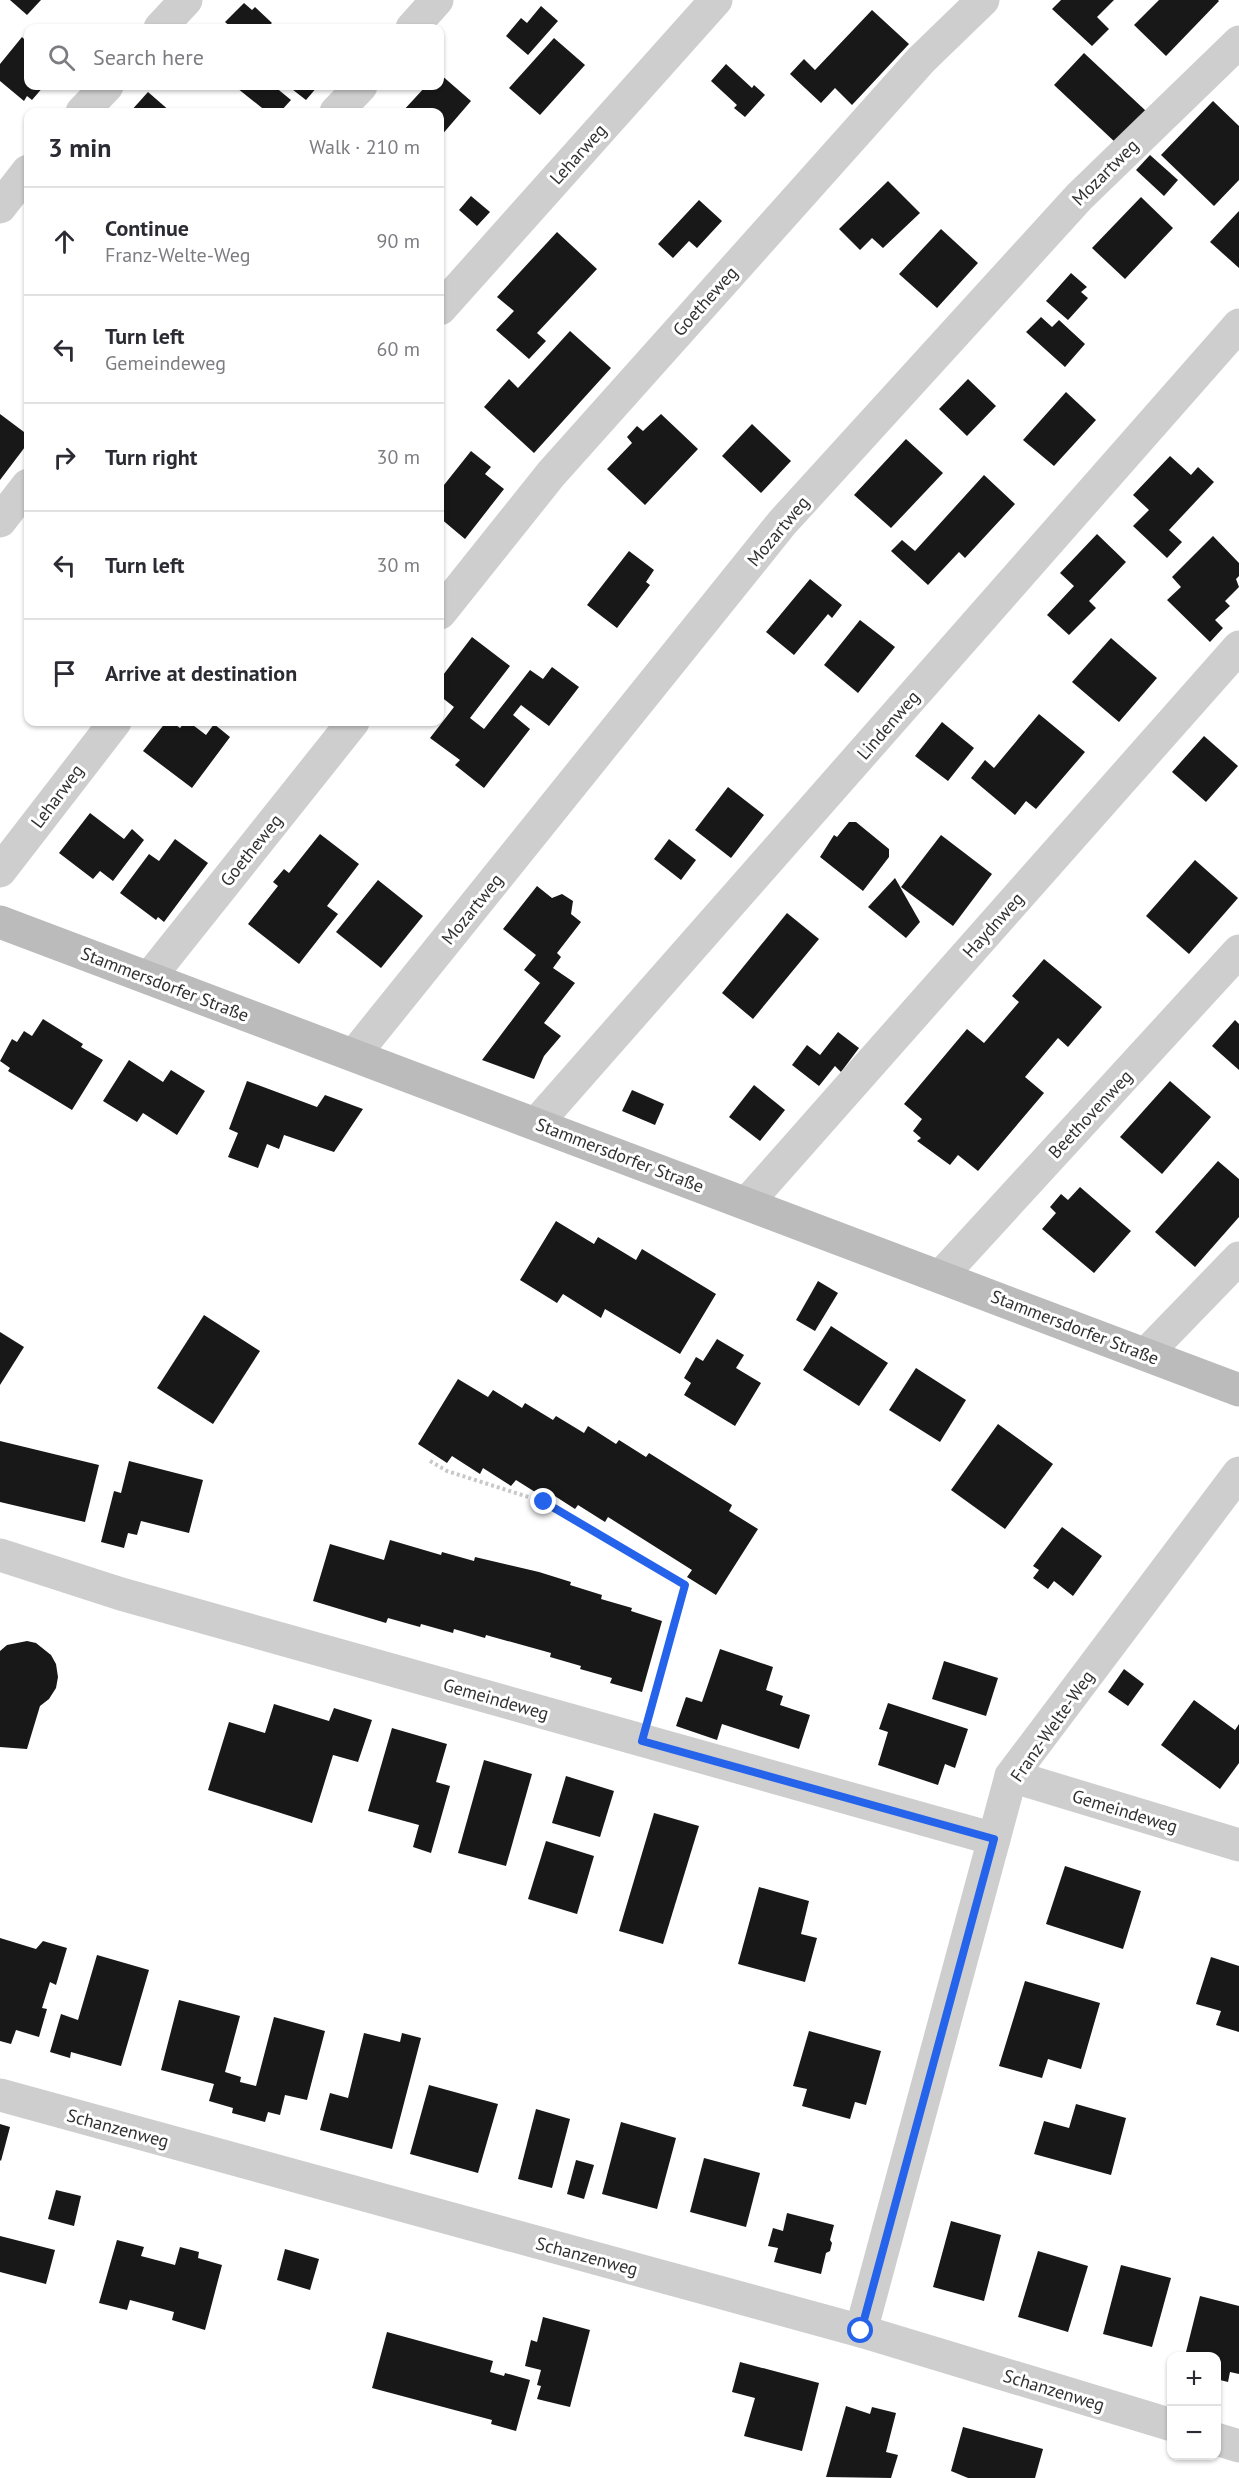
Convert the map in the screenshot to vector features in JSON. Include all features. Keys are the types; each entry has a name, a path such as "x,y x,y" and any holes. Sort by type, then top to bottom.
{"main road":[{"name":"Stammersdorfer Straße","path":"0,922 1239,1390"}],"street":[{"path":"164,24 186,0"},
{"path":"416,24 437,0"},
{"name":"Leharweg","path":"444,305 716,0"},
{"name":"Goetheweg","path":"444,608 551,474 913,69 983,0"},
{"name":"Mozartweg","path":"354,1055 782,523 1078,196 1239,42"},
{"path":"86,108 103,90"},
{"path":"340,108 357,90"},
{"path":"0,207 24,176"},
{"name":"Lindenweg","path":"536,1124 1239,326"},
{"path":"0,521 24,490"},
{"name":"Haydnweg","path":"747,1203 1239,648"},
{"name":"Leharweg","path":"0,871 112,726"},
{"name":"Goetheweg","path":"149,978 350,726"},
{"name":"Beethovenweg","path":"941,1276 1239,951"},
{"path":"1146,1354 1239,1258"},
{"name":"Franz-Welte-Weg","path":"861,2331 1011,1776 1239,1473"},
{"name":"Gemeindeweg","path":"0,1555 121,1594 994,1839"},
{"name":"Gemeindeweg","path":"1011,1776 1239,1845"},
{"name":"Schanzenweg","path":"0,2095 861,2331 1167,2424"},
{"path":"1221,2441 1239,2446"}],"path":[{"path":"430,1461 447,1471 544,1502 685,1585 642,1741"}],"building":[{"path":"10,0 41,0 27,15"},
{"path":"1061,0 1114,0 1097,17 1109,29 1092,46 1052,9"},
{"path":"1159,0 1219,1 1166,56 1134,25"},
{"path":"244,3 252,10 255,7 272,23 227,24 225,22"},
{"path":"541,6 558,21 528,55 506,36 521,18 527,23"},
{"path":"872,10 909,44 852,105 835,88 821,103 790,74 804,59 815,70"},
{"path":"22,37 24,39 24,90 41,90 32,100 27,96 24,101 0,81 0,64"},
{"path":"554,38 585,65 540,115 509,88"},
{"path":"1084,53 1146,111 1116,143 1054,85"},
{"path":"726,64 752,88 754,85 765,95 745,117 734,108 737,105 711,81"},
{"path":"444,77 471,101 444,132 444,108 406,108 422,90 444,90"},
{"path":"240,90 279,90 291,100 284,108 262,108"},
{"path":"293,90 315,90 306,100"},
{"path":"148,92 166,108 134,108"},
{"path":"1213,101 1239,126 1239,180 1214,206 1161,155"},
{"path":"1150,155 1178,180 1164,196 1136,170"},
{"path":"888,181 920,213 883,248 872,238 860,250 839,229"},
{"path":"471,196 490,212 477,226 459,210"},
{"path":"1141,197 1173,228 1125,279 1092,248"},
{"path":"699,200 722,221 697,248 689,241 673,258 658,244"},
{"path":"1239,211 1239,268 1210,242"},
{"path":"941,229 978,263 937,308 899,274"},
{"path":"557,232 597,269 537,333 546,341 529,359 496,330 514,311 497,297"},
{"path":"1071,273 1087,287 1081,292 1088,298 1068,320 1046,301"},
{"path":"1041,317 1052,327 1059,320 1085,344 1065,367 1026,332"},
{"path":"570,331 611,368 534,453 484,407 509,379 518,388"},
{"path":"968,379 996,406 967,436 939,409"},
{"path":"1066,392 1096,420 1054,466 1023,440"},
{"path":"0,414 24,432 24,448 0,480"},
{"path":"661,414 698,449 645,505 607,469 632,443 627,437 637,426 643,431"},
{"path":"752,424 791,461 761,493 722,456"},
{"path":"906,439 943,473 891,528 854,495"},
{"path":"471,451 491,467 485,474 504,489 465,539 444,521 444,485"},
{"path":"1170,456 1191,475 1198,467 1214,482 1169,530 1182,542 1167,558 1133,526 1149,510 1133,495"},
{"path":"984,475 1015,504 965,558 959,552 928,585 891,551 902,540 915,551"},
{"path":"1097,534 1126,562 1089,601 1096,608 1069,635 1047,615 1074,586 1060,573"},
{"path":"1213,536 1239,563 1239,576 1236,579 1239,587 1225,601 1230,606 1215,620 1223,628 1210,642 1167,600 1181,587 1172,577"},
{"path":"629,551 654,570 646,582 650,585 617,628 587,605"},
{"path":"810,579 842,605 832,618 828,614 794,655 766,632"},
{"path":"860,620 895,647 858,693 824,665"},
{"path":"472,637 510,666 470,718 484,729 530,670 543,679 552,667 579,687 549,726 521,705 513,715 530,729 484,788 455,765 460,760 430,738 439,726 444,726 444,720 454,707 444,699 444,674"},
{"path":"1111,638 1157,678 1119,722 1072,682"},
{"path":"1039,714 1085,752 1036,809 1026,801 1015,815 971,778 985,760 994,768"},
{"path":"942,722 974,748 948,781 915,756"},
{"path":"163,726 180,728 194,726 206,735 213,726 216,726 230,737 192,788 143,751"},
{"path":"1204,736 1238,766 1206,802 1172,772"},
{"path":"728,787 764,815 731,858 695,830"},
{"path":"90,813 124,839 132,829 144,840 113,881 100,871 93,879 59,853"},
{"path":"849,822 856,822 889,849 889,857 863,891 820,857 834,835 837,837"},
{"path":"320,834 359,864 327,906 338,914 299,964 248,924 278,886 273,882 284,869 289,873"},
{"path":"941,835 992,874 953,926 901,887"},
{"path":"175,839 208,863 164,922 158,917 156,920 120,893 149,854 159,861"},
{"path":"669,839 696,860 681,880 654,859"},
{"path":"1195,860 1238,898 1189,954 1146,916"},
{"path":"895,878 920,922 906,938 868,907"},
{"path":"378,880 423,916 381,968 336,932"},
{"path":"537,886 552,898 562,894 573,901 571,914 581,922 557,953 561,957 553,968 575,983 544,1023 561,1036 544,1056 534,1079 482,1060 540,983 524,970 536,955 503,929"},
{"path":"787,913 819,939 753,1019 722,993"},
{"path":"1044,959 1102,1007 1068,1047 1058,1038 1025,1077 1044,1093 978,1171 958,1155 950,1165 917,1141 921,1138 913,1131 922,1119 904,1104 967,1029 984,1043 1019,1002 1012,996"},
{"path":"43,1019 83,1044 81,1047 103,1060 72,1110 8,1071 10,1068 0,1061 12,1039 17,1042 24,1031 32,1036"},
{"path":"1235,1020 1239,1024 1239,1070 1212,1046"},
{"path":"838,1032 859,1048 841,1072 835,1066 819,1086 792,1065 807,1045 820,1055"},
{"path":"129,1060 163,1082 171,1070 205,1091 177,1135 143,1113 137,1122 103,1101"},
{"path":"247,1081 317,1107 325,1095 363,1109 334,1152 284,1135 279,1149 267,1144 258,1168 228,1157 238,1133 229,1129"},
{"path":"1170,1081 1211,1117 1162,1174 1120,1137"},
{"path":"754,1085 785,1110 760,1141 729,1117"},
{"path":"632,1090 664,1104 655,1125 622,1111"},
{"path":"1218,1161 1239,1179 1239,1217 1195,1267 1155,1232"},
{"path":"1080,1187 1131,1231 1094,1273 1042,1229 1056,1213 1050,1207 1061,1194 1068,1200"},
{"path":"556,1221 594,1244 598,1237 636,1260 642,1249 716,1294 680,1354 605,1309 601,1318 563,1294 557,1303 520,1280"},
{"path":"818,1281 838,1293 815,1331 796,1320"},
{"path":"204,1315 260,1351 213,1424 157,1388"},
{"path":"831,1326 888,1363 859,1406 803,1370"},
{"path":"0,1332 24,1347 0,1385"},
{"path":"717,1339 744,1355 736,1368 761,1383 735,1426 684,1395 691,1383 684,1378 696,1357 703,1361"},
{"path":"916,1368 966,1400 940,1442 889,1410"},
{"path":"458,1379 488,1397 493,1390 522,1408 525,1403 553,1420 556,1416 584,1433 588,1426 616,1444 619,1440 646,1457 649,1453 732,1505 729,1511 758,1529 716,1595 687,1577 692,1570 608,1517 605,1522 578,1505 575,1509 547,1491 543,1497 516,1480 511,1486 483,1468 480,1474 452,1456 447,1463 418,1444"},
{"path":"998,1424 1053,1464 1005,1529 951,1490"},
{"path":"0,1441 99,1465 85,1522 0,1502"},
{"path":"129,1461 203,1480 189,1533 141,1521 137,1535 128,1533 124,1548 101,1542 114,1491 121,1493"},
{"path":"1062,1527 1102,1556 1073,1596 1054,1581 1048,1589 1033,1578 1039,1570 1033,1566"},
{"path":"390,1540 441,1555 442,1552 474,1561 475,1557 539,1572 571,1582 570,1585 602,1595 601,1599 632,1608 631,1611 662,1621 642,1692 610,1683 612,1678 550,1657 551,1653 486,1635 485,1638 454,1629 453,1633 388,1618 386,1623 313,1601 330,1544 384,1560"},
{"path":"27,1641 36,1643 51,1655 56,1664 58,1677 56,1688 49,1699 40,1706 27,1749 0,1747 0,1651 7,1645"},
{"path":"720,1649 773,1667 766,1690 783,1696 780,1705 810,1715 799,1749 722,1724 717,1740 676,1726 686,1697 702,1702"},
{"path":"944,1661 998,1678 986,1716 932,1699"},
{"path":"1124,1669 1144,1684 1128,1706 1108,1692"},
{"path":"1194,1700 1235,1730 1239,1724 1239,1763 1220,1789 1161,1745"},
{"path":"888,1703 968,1729 955,1768 945,1764 938,1785 878,1765 888,1732 879,1729"},
{"path":"274,1704 329,1721 334,1708 372,1720 358,1762 333,1755 312,1823 208,1790 229,1722 265,1733"},
{"path":"392,1728 447,1744 436,1782 450,1786 431,1853 413,1847 419,1825 368,1811"},
{"path":"484,1760 532,1774 506,1866 458,1853"},
{"path":"566,1776 614,1791 600,1837 552,1823"},
{"path":"654,1813 699,1826 663,1944 619,1931"},
{"path":"546,1841 594,1856 577,1914 528,1899"},
{"path":"1065,1866 1141,1891 1123,1949 1046,1924"},
{"path":"759,1887 809,1901 801,1934 817,1938 805,1982 738,1964"},
{"path":"0,1938 36,1949 43,1941 67,1948 56,1985 50,1982 42,2008 47,2009 39,2037 16,2030 11,2044 0,2041"},
{"path":"97,1955 149,1970 121,2066 71,2052 70,2058 50,2052 61,2014 78,2020"},
{"path":"1211,1957 1239,1966 1239,2032 1216,2025 1221,2011 1196,2004"},
{"path":"1025,1981 1100,2003 1081,2069 1048,2059 1042,2078 999,2066"},
{"path":"179,2000 240,2016 225,2072 241,2077 240,2082 256,2086 274,2017 325,2031 307,2100 285,2095 280,2115 268,2112 265,2122 232,2113 233,2108 209,2101 214,2084 161,2070"},
{"path":"809,2031 881,2051 866,2105 855,2102 850,2119 802,2106 807,2089 793,2086"},
{"path":"364,2033 400,2042 402,2033 421,2038 392,2149 320,2130 330,2093 348,2098"},
{"path":"429,2085 498,2104 478,2173 410,2154"},
{"path":"1076,2104 1126,2118 1111,2175 1034,2154 1044,2121 1069,2128"},
{"path":"536,2109 570,2119 552,2188 518,2179"},
{"path":"621,2122 676,2138 657,2209 602,2194"},
{"path":"0,2124 10,2127 1,2161 0,2160"},
{"path":"704,2158 760,2173 746,2227 690,2212"},
{"path":"576,2160 594,2165 584,2199 567,2194"},
{"path":"56,2190 81,2196 74,2226 48,2219"},
{"path":"787,2213 834,2225 830,2251 826,2253 821,2274 774,2262 778,2248 768,2246 773,2228 783,2231"},
{"path":"951,2221 1001,2235 984,2301 933,2287"},
{"path":"0,2236 55,2250 46,2284 0,2272"},
{"path":"117,2240 144,2247 141,2256 175,2265 180,2247 199,2252 198,2258 222,2265 205,2330 172,2320 174,2312 130,2300 127,2310 99,2303"},
{"path":"285,2249 319,2259 310,2290 277,2280"},
{"path":"1038,2251 1088,2266 1068,2332 1018,2317"},
{"path":"1121,2265 1171,2278 1152,2347 1103,2334"},
{"path":"1200,2296 1239,2306 1239,2374 1230,2372 1228,2382 1221,2380 1221,2352 1186,2352"},
{"path":"543,2317 590,2330 570,2407 537,2399 541,2386 537,2385 541,2370 525,2366 531,2340 537,2342"},
{"path":"387,2332 493,2361 490,2372 504,2376 505,2373 530,2380 516,2431 491,2424 492,2420 372,2388"},
{"path":"740,2362 819,2383 802,2451 744,2436 755,2398 732,2392"},
{"path":"846,2406 870,2414 872,2407 896,2413 886,2452 898,2455 891,2478 826,2477"},
{"path":"963,2427 1043,2449 1035,2478 968,2478 951,2471"}],"route":[{"path":"544,1502 685,1585 642,1741 994,1839 861,2331"}]}
